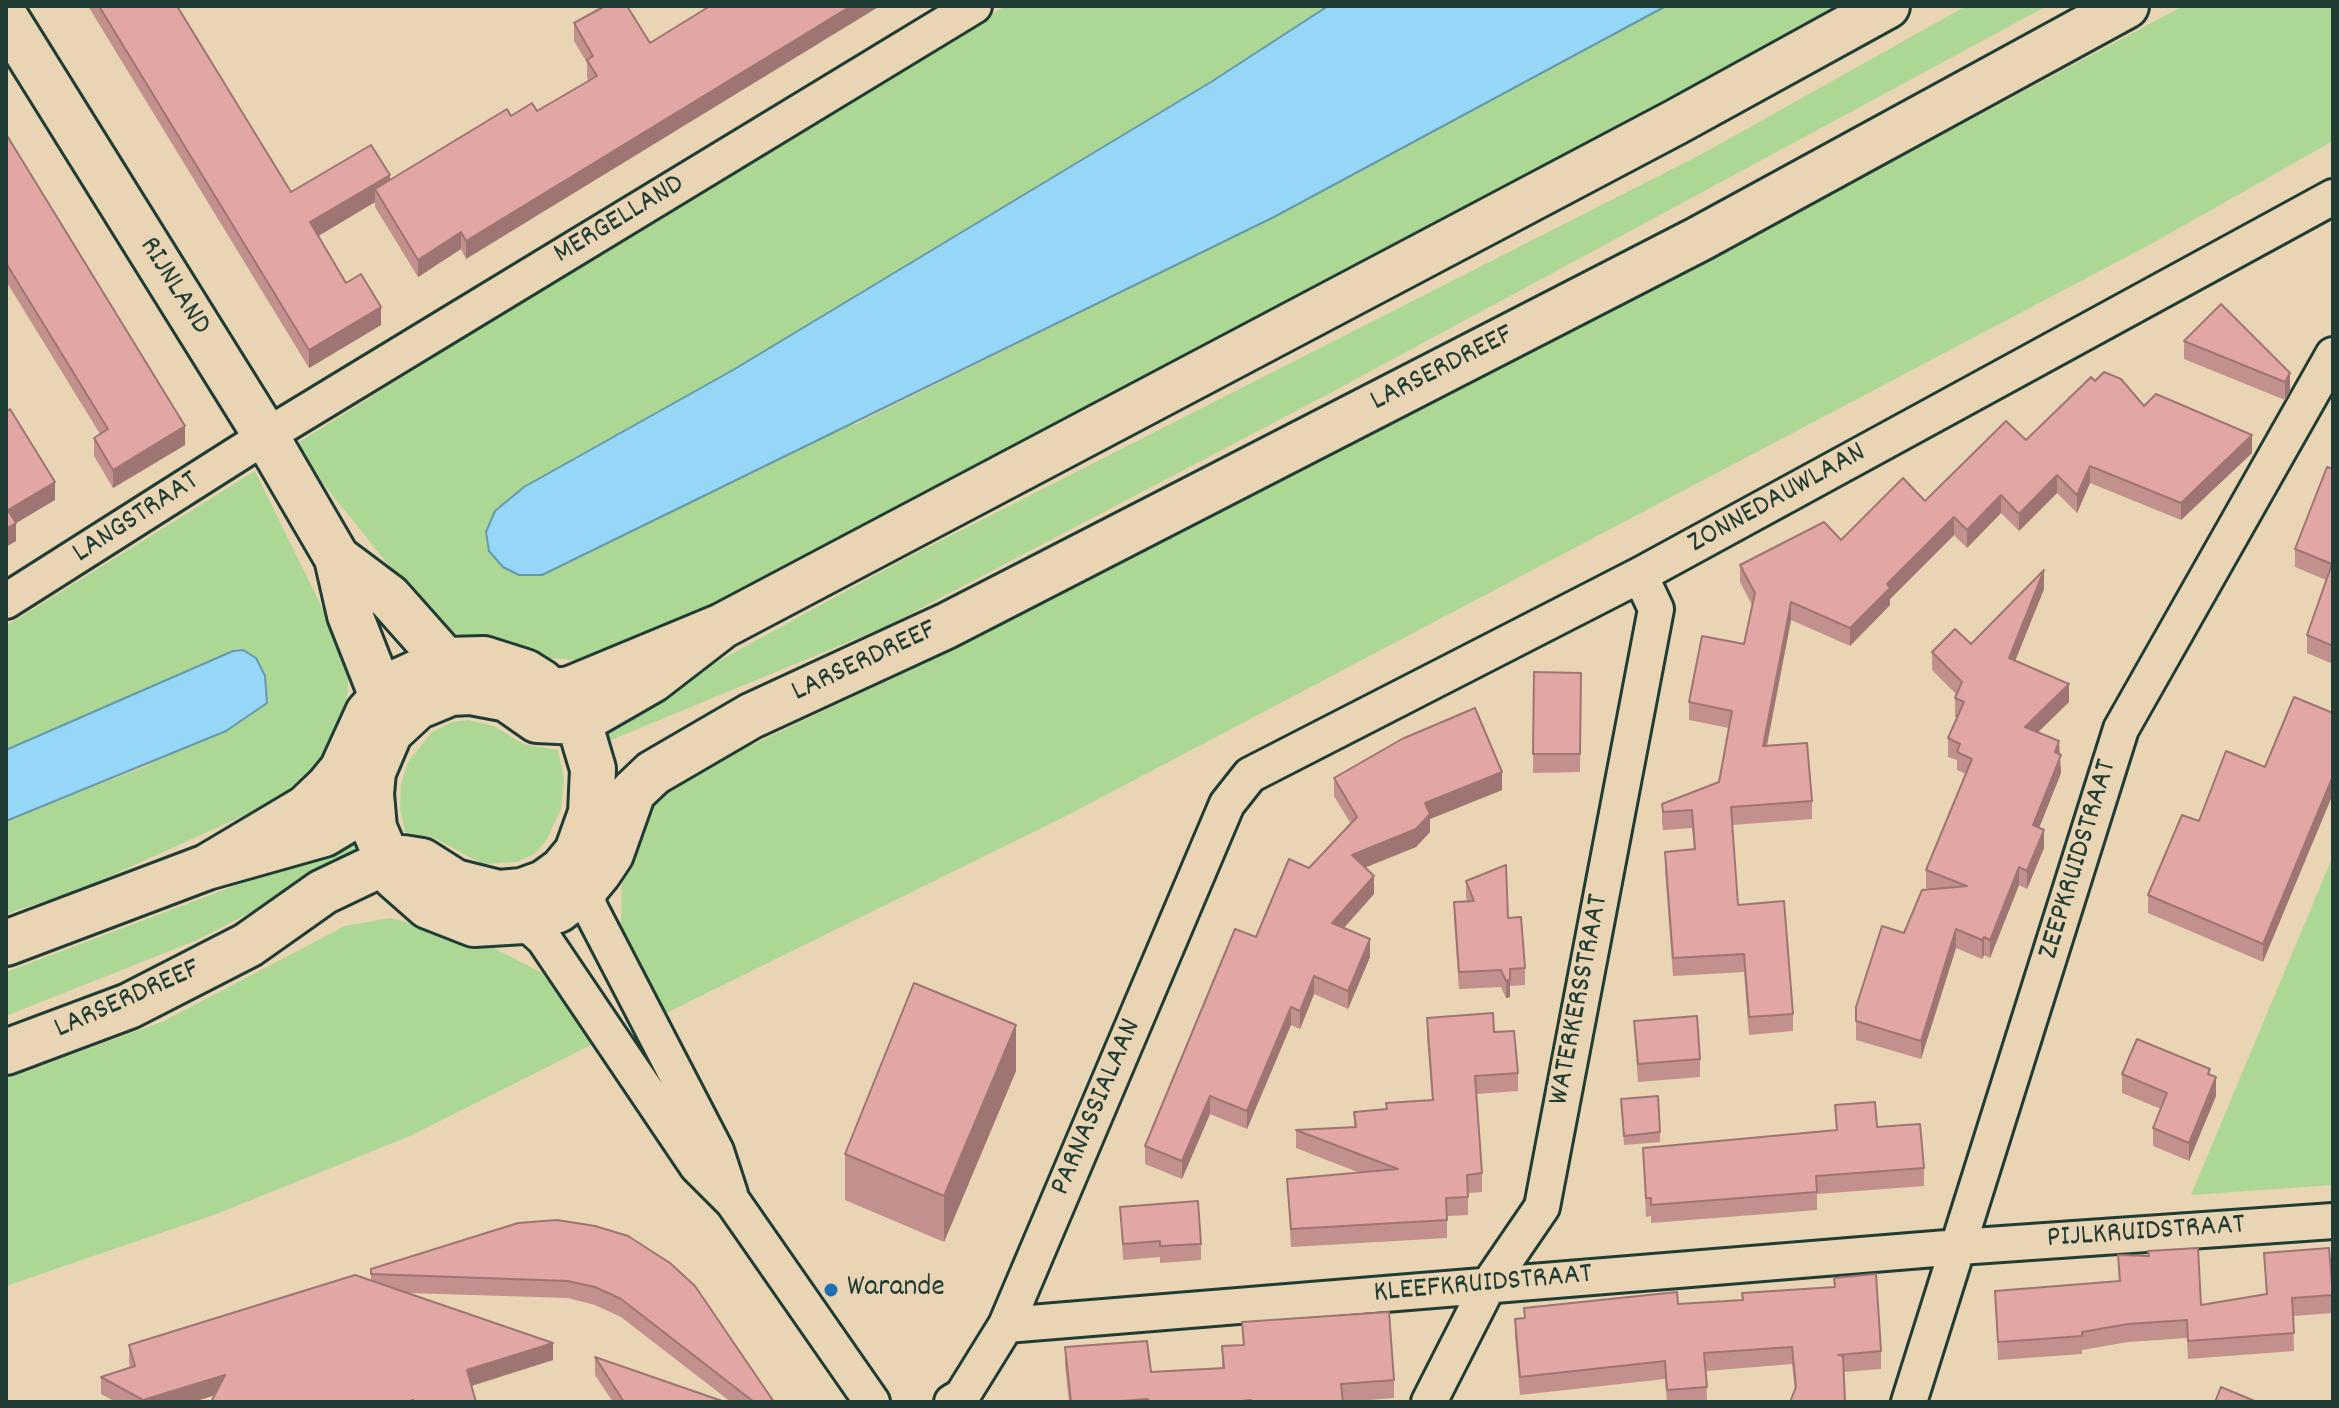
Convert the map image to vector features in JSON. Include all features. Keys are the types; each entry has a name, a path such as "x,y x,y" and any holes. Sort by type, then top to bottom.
{"main road":[{"path":"566,706 570,689 722,626 1662,129 1887,6"},
{"name":"LARSERDREEF","path":"609,803 633,792 653,773 751,716 946,626 1642,268 2126,6"},
{"name":"RIJNLAND","path":"6,18 266,436 337,558 350,615 386,713"},
{"name":"RIJNLAND","path":"337,558 389,597 445,660"},
{"path":"397,876 403,858 422,861 455,882 499,893 522,891 544,883 562,870 581,870 611,854 609,803 566,706 525,672 484,659 445,660 412,673 386,713 371,794 374,828 397,876 428,906 474,924 524,921 558,910 581,870"},
{"path":"207,867 306,808 342,770 368,713 417,707 434,698 470,692 507,699 537,720 566,706"},
{"path":"6,943 207,867 324,834 354,816 371,794"},
{"name":"LARSERDREEF","path":"6,1052 129,1006 248,945 323,892 397,876"}],"street":[{"name":"MERGELLAND","path":"266,436 974,6"},
{"name":"ZONNEDAUWLAAN","path":"1227,804 1250,775 1640,575 2333,197"},
{"name":"ZEEPKRUIDSTRAAT","path":"1909,1402 2121,729 2333,355"},
{"name":"LANGSTRAAT","path":"6,601 266,436"},
{"name":"WATERKERSSTRAAT","path":"1429,1402 1488,1286 1542,1207 1656,609 1640,575"},
{"name":"PARNASSIALAAN","path":"952,1402 962,1396 1006,1325 1227,804"},
{"path":"581,870 590,908 716,1151 733,1202"},
{"path":"524,921 544,939 697,1166 733,1202 872,1402"},
{"name":"PIJLKRUIDSTRAAT","path":"1959,1247 2333,1221"},
{"name":"KLEEFKRUIDSTRAAT","path":"1006,1325 1959,1247"}],"green space":[{"path":"1005,6 1328,6 1211,82 733,370 524,487 856,424 1274,217 1666,6 1841,6 1302,299 620,653 583,661 550,658 440,629 293,446 560,278"},
{"path":"1966,6 2047,6 1332,392 887,626 606,742 602,725 901,561 1702,154"},
{"path":"2183,6 2333,6 2333,141 2151,244 1066,816 656,1018 621,924 622,881 650,801 686,776 889,680 1666,283"},
{"path":"255,471 350,665 346,706 331,743 296,792 79,890 6,914 6,821 146,766 266,703 267,690 265,676 233,651 6,750 6,626"},
{"path":"468,720 494,726 523,744 558,750 564,779 561,809 546,841 534,854 517,862 483,864 432,837 405,832 400,809 401,784 408,762 432,732 452,722"},
{"path":"354,841 362,855 197,940 6,1016 6,972"},
{"path":"2333,856 2333,1185 2191,1195"},
{"path":"390,918 480,941 542,973 597,1042 410,1136 219,1213 6,1286 6,1079 164,1021 345,926"}],"water":[{"path":"1328,6 1666,6 1274,217 542,575 519,575 503,567 489,551 486,532 495,511 524,487 733,370 1211,82"},
{"path":"243,650 256,658 265,676 267,703 226,731 6,821 6,750 233,651"}],"building":[{"path":"99,6 177,6 291,192 371,145 390,175 310,222 346,283 361,274 381,307 309,350"},
{"path":"605,6 627,6 650,43 710,6 851,6 466,241 461,232 418,260 375,189 507,109 511,116 532,103 537,111 597,76 587,60 593,56 574,23"},
{"path":"6,134 185,426 113,470 94,438 108,429 6,263"},
{"path":"2221,304 2290,373 2285,382 2184,341"},
{"path":"2104,372 2121,379 2144,406 2156,394 2252,435 2181,503 2090,466 2077,495 2057,475 2019,514 2001,495 1967,530 1954,517 1887,584 1890,588 1850,628 1791,602 1763,746 1807,743 1812,801 1731,807 1738,905 1784,901 1793,1014 1749,1017 1744,954 1673,958 1665,852 1695,849 1692,810 1663,812 1662,804 1719,782 1732,711 1689,702 1702,636 1744,644 1755,593 1740,565 1824,522 1841,540 1903,478 1925,501 2006,421 2026,440 2091,377 2095,381"},
{"path":"10,409 55,482 8,510 16,523 6,529 6,412"},
{"path":"2327,467 2333,469 2333,646 2307,635 2332,564 2295,549"},
{"path":"2044,570 2009,658 2069,684 2025,727 2059,741 2055,752 2061,755 2033,825 2044,830 2027,871 2019,867 1990,940 1984,937 1982,940 1956,929 1921,1041 1856,1021 1856,1007 1882,926 1904,933 1922,890 1967,886 1926,870 1972,759 1957,752 1960,744 1948,738 1964,702 1955,698 1962,682 1932,652 1955,629 1971,644"},
{"path":"1534,672 1581,673 1580,754 1533,754"},
{"path":"2294,697 2333,713 2333,776 2263,944 2148,895 2182,815 2199,821 2226,751 2265,767"},
{"path":"1475,708 1502,772 1425,803 1430,814 1416,829 1352,855 1374,876 1332,923 1370,939 1348,991 1314,976 1300,1011 1291,1007 1247,1111 1210,1096 1182,1161 1145,1146 1235,929 1256,937 1289,859 1309,868 1357,817 1334,778 1402,739"},
{"path":"1506,865 1508,918 1521,917 1525,968 1510,969 1510,980 1506,981 1501,970 1459,972 1454,902 1474,901 1466,881"},
{"path":"914,983 1016,1025 944,1196 845,1154"},
{"path":"1493,1013 1494,1032 1514,1031 1518,1073 1475,1076 1482,1173 1467,1175 1468,1197 1446,1198 1447,1220 1291,1229 1287,1179 1398,1169 1296,1130 1356,1127 1354,1112 1387,1109 1386,1103 1433,1100 1427,1018"},
{"path":"1697,1016 1700,1059 1638,1064 1634,1021"},
{"path":"2137,1039 2210,1069 2208,1074 2216,1077 2189,1143 2153,1128 2167,1093 2122,1074"},
{"path":"1658,1096 1660,1132 1624,1136 1621,1099"},
{"path":"1875,1102 1877,1127 1920,1124 1924,1168 1816,1176 1817,1192 1651,1205 1651,1198 1646,1198 1643,1148 1837,1130 1835,1105"},
{"path":"1198,1201 1201,1244 1160,1246 1160,1241 1123,1244 1120,1207"},
{"path":"557,1220 595,1226 628,1236 670,1263 695,1286 774,1402 754,1402 621,1299 595,1287 568,1281 371,1274 371,1269 518,1223"},
{"path":"2198,1248 2201,1305 2267,1294 2264,1253 2329,1248 2333,1295 2292,1298 2294,1333 2188,1341 2187,1320 2128,1324 2082,1332 2082,1336 1998,1342 1995,1291 2120,1281 2118,1255 2149,1256 2148,1251"},
{"path":"1876,1274 1881,1351 1838,1355 1843,1356 1845,1402 1790,1402 1796,1387 1792,1347 1704,1353 1707,1387 1667,1390 1665,1361 1520,1377 1515,1319 1525,1318 1524,1308 1677,1292 1678,1304 1743,1300 1742,1293 1835,1287 1834,1278"},
{"path":"355,1275 553,1343 467,1370 476,1402 211,1402 225,1375 143,1400 101,1377 135,1366 129,1345"},
{"path":"1389,1312 1394,1380 1341,1384 1343,1402 1149,1402 1148,1399 1071,1402 1065,1347 1147,1341 1151,1372 1224,1368 1222,1346 1244,1345 1242,1322"},
{"path":"595,1357 725,1402 624,1402"},
{"path":"2221,1387 2257,1402 2215,1402"}],"place":[{"name":"Warande","path":"831,1290"}]}
